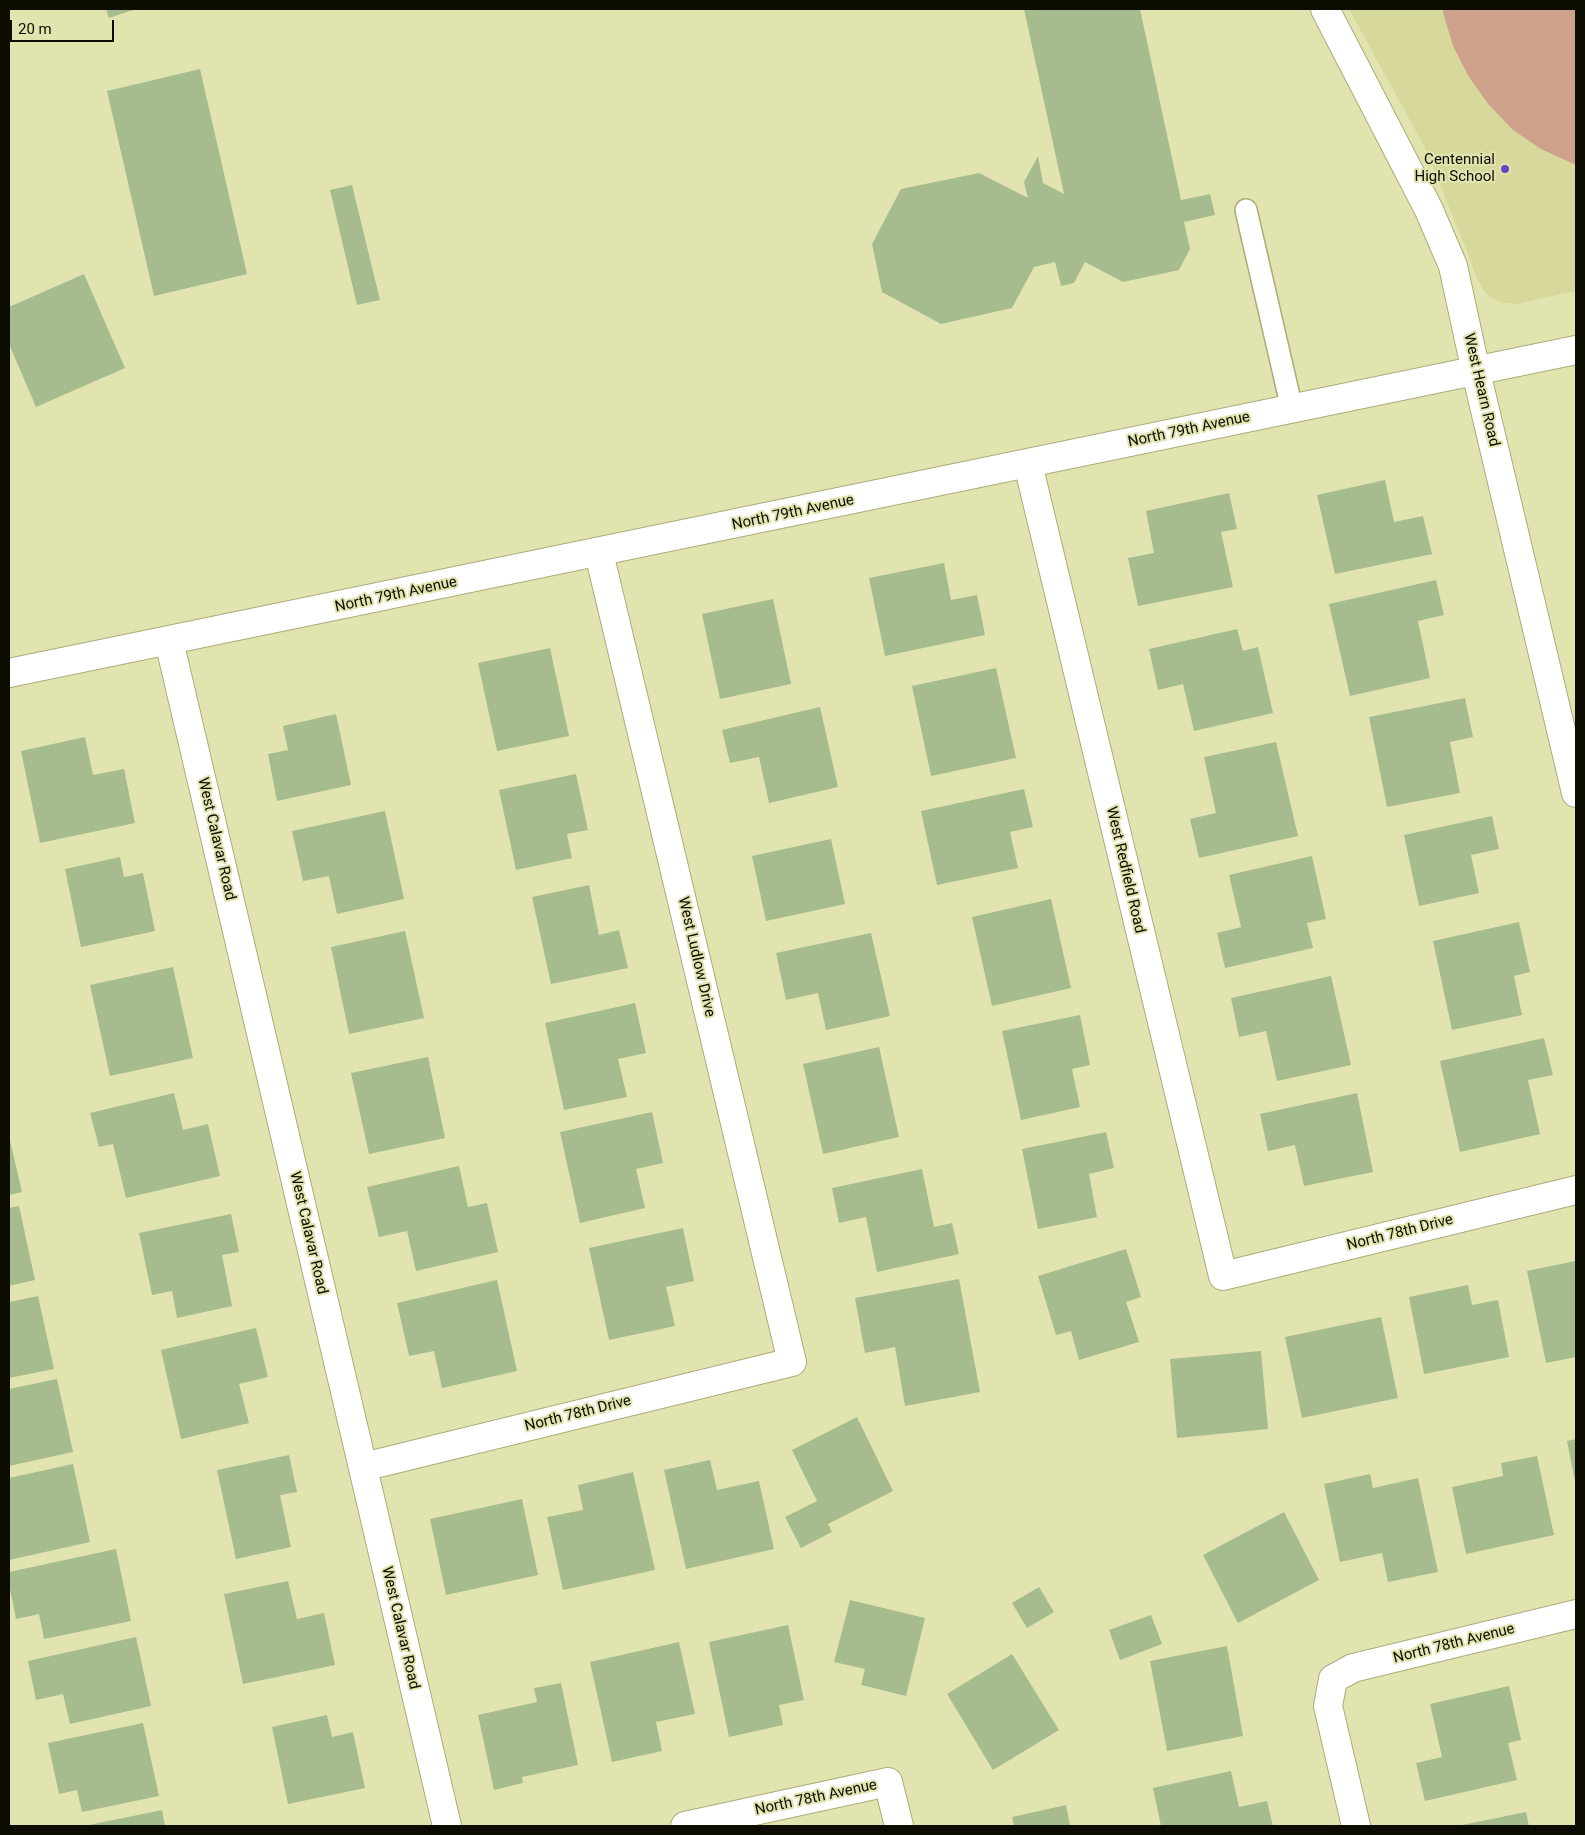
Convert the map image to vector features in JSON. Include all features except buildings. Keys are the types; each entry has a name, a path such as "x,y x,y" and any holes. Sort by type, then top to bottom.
{"street":[{"name":"West Hearn Road","path":"1325,9 1429,210 1453,266 1476,372 1576,793"},
{"name":"North 79th Avenue","path":"9,673 599,553 1576,350"},
{"name":"West Redfield Road","path":"1028,464 1223,1276"},
{"name":"West Ludlow Drive","path":"599,553 792,1362"},
{"name":"West Calavar Road","path":"169,641 446,1826"},
{"name":"North 78th Drive","path":"1223,1276 1576,1190"},
{"name":"North 78th Drive","path":"363,1467 792,1362"},
{"name":"North 78th Avenue","path":"1356,1826 1328,1706 1333,1679 1353,1668 1576,1614"},
{"name":"North 78th Avenue","path":"686,1826 888,1782 899,1826"}],"lane":[{"path":"1246,210 1292,408"}],"shaded area":[{"name":"Centennial High School","path":"1349,9 1576,9 1576,291 1516,304 1499,302 1486,294 1477,279 1424,146"},
{"path":"1442,9 1576,9 1576,165 1541,149 1513,130 1489,105 1469,77 1453,46"}],"place":[{"name":"Centennial High School","path":"1505,169"}]}
